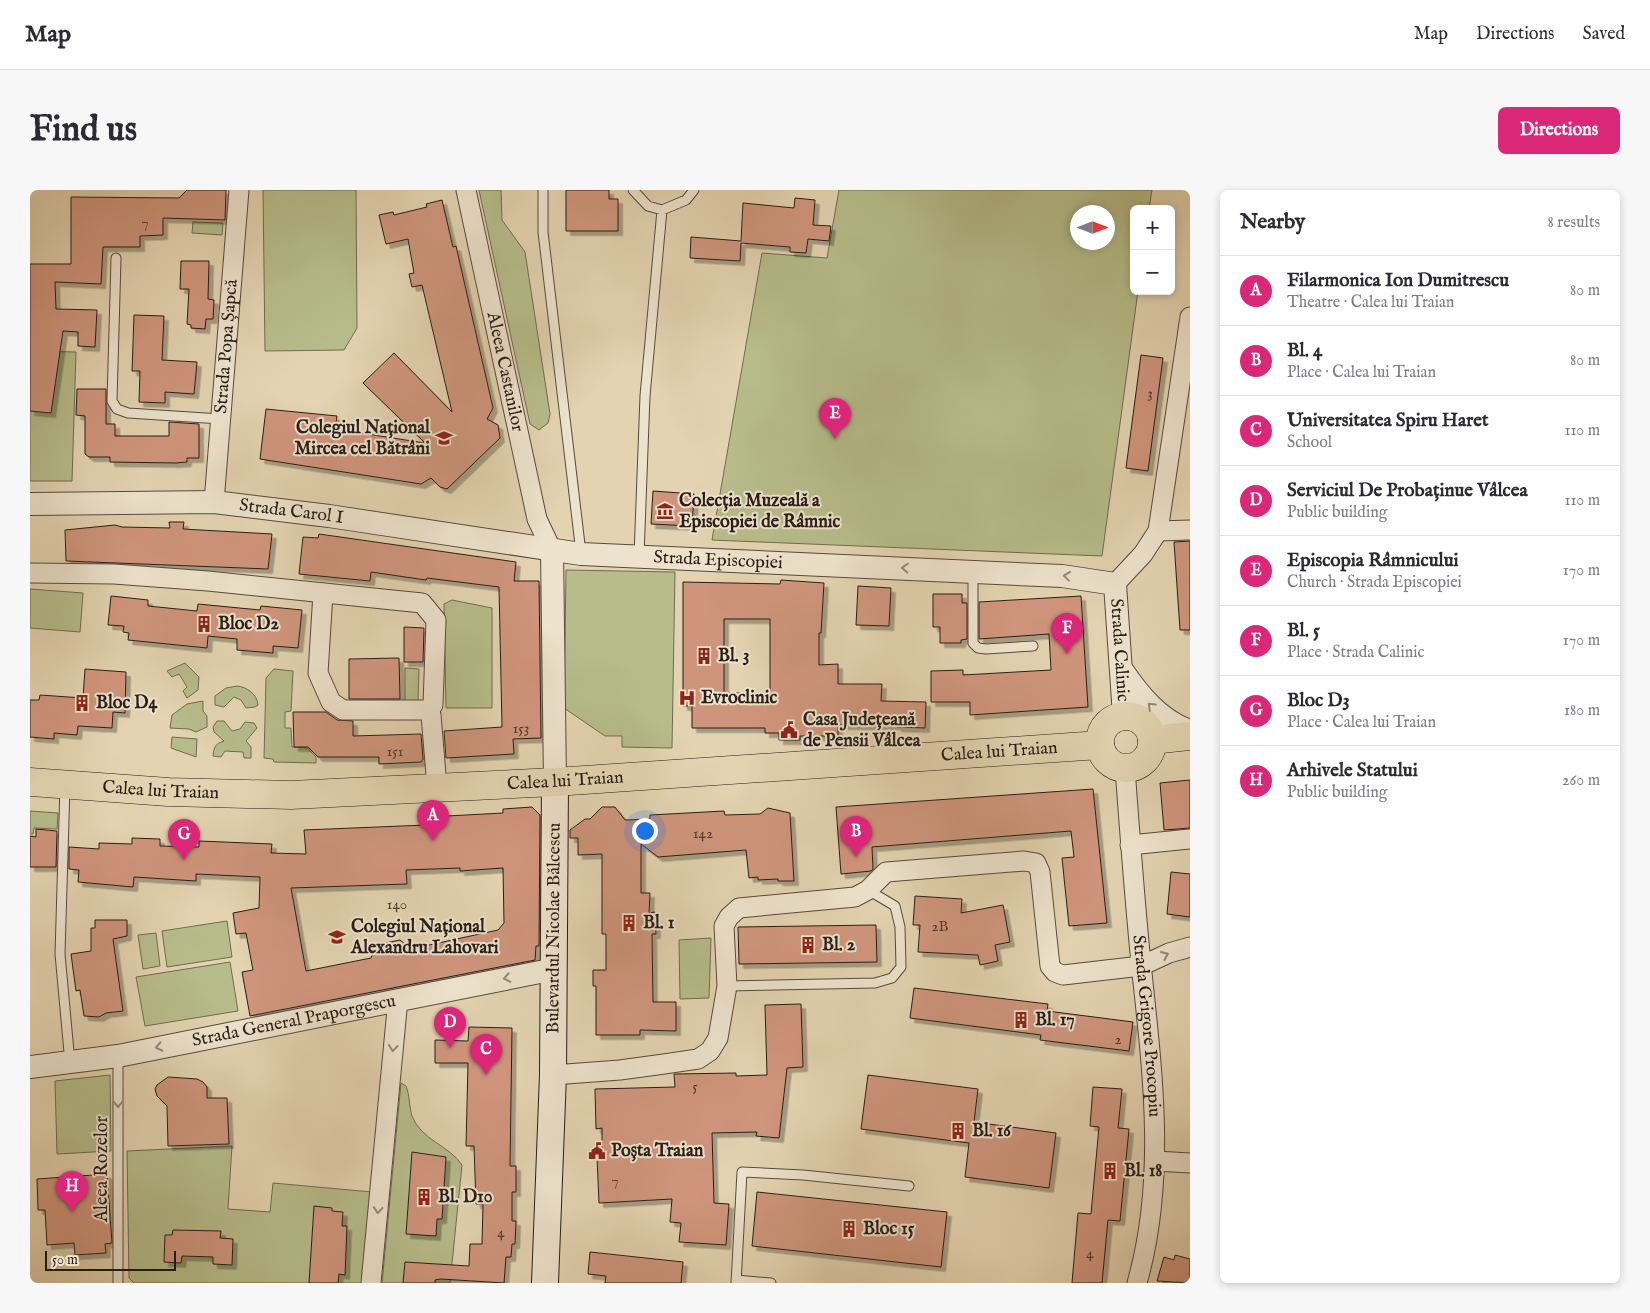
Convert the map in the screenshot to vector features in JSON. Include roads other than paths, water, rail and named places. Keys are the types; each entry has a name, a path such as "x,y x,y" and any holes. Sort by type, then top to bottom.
{"main road":[{"path":"1124,716 1132,717 1146,725 1152,740 1148,757 1134,767 1125,768 1111,764 1102,752 1100,745 1101,736 1109,723 1124,716"},
{"path":"1152,740 1190,736"},
{"name":"Calea lui Traian","path":"30,782 253,795 555,782 1100,745"},
{"name":"Bulevardul Nicolae Bălcescu","path":"545,1283 554,1075 555,782"}],"street":[{"name":"Strada Popa Șapcă","path":"214,502 239,190"},
{"name":"Aleea Castanilor","path":"466,190 536,519 552,551"},
{"path":"1116,584 1143,554 1158,531 1190,317"},
{"name":"Strada Carol I","path":"30,504 214,502 329,516 552,551"},
{"path":"1158,531 1190,530"},
{"name":"Strada Episcopiei","path":"552,551 581,554 1062,576 1116,584"},
{"path":"552,551 555,782"},
{"path":"30,573 114,574 422,603 436,620 433,705"},
{"name":"Strada Calinic","path":"1116,584 1124,716"},
{"path":"323,593 318,673 330,702 343,710 425,710 431,715 437,787"},
{"path":"1122,670 1134,688 1149,704 1165,718 1190,731"},
{"name":"Strada Grigore Procopiu","path":"1125,768 1130,845 1152,1073 1156,1161 1151,1209 1137,1283"},
{"path":"1130,845 1190,839"},
{"path":"554,1075 620,1070 698,1059 710,1051 718,1038 726,986 724,926 728,917 739,908 855,897 868,890 886,872 1024,861 1036,863 1040,872 1050,966 1056,972 1068,974 1141,966 1168,953 1190,947"},
{"name":"Strada General Praporgescu","path":"30,1067 118,1056 555,969"},
{"path":"371,1283 398,999"},
{"path":"1156,1161 1190,1163"}],"lane":[{"path":"543,190 543,232 581,554"},
{"path":"633,190 648,206 662,210 686,200 694,190"},
{"path":"639,556 645,396 662,210"},
{"path":"116,258 112,401 117,409 128,413 221,420"},
{"path":"973,572 973,643 978,648 986,649 1033,646"},
{"path":"65,785 60,954 70,1063"},
{"path":"726,986 875,983 892,978 901,967 900,927 895,906 868,890"},
{"name":"Aleea Rozelor","path":"118,1056 118,1283"},
{"path":"771,1283 736,1282 742,1172 803,1175 909,1186"}],"place":[{"name":"Colegiul Național Mircea cel Bătrâni","path":"444,438"},
{"name":"Episcopia Râmnicului","path":"835,439"},
{"name":"Colecția Muzeală a Episcopiei de Râmnic","path":"665,511"},
{"name":"Bloc D2","path":"204,624"},
{"name":"Bl. 5","path":"1067,654"},
{"name":"Bl. 3","path":"704,656"},
{"name":"Evroclinic","path":"687,698"},
{"name":"Bloc D4","path":"82,703"},
{"name":"Casa Județeană de Pensii Vâlcea","path":"789,730"},
{"name":"Filarmonica Ion Dumitrescu","path":"433,841"},
{"name":"Bl. 4","path":"856,857"},
{"name":"Bloc D3","path":"184,860"},
{"name":"Bl. 1","path":"629,923"},
{"name":"Colegiul Național Alexandru Lahovari","path":"337,937"},
{"name":"Bl. 2","path":"808,945"},
{"name":"Bl. 17","path":"1021,1020"},
{"name":"Serviciul De Probaținue Vâlcea","path":"450,1048"},
{"name":"Universitatea Spiru Haret","path":"486,1075"},
{"name":"Bl. 16","path":"958,1131"},
{"name":"Poșta Traian","path":"597,1151"},
{"name":"Bl. 18","path":"1110,1171"},
{"name":"Bl. D10","path":"424,1197"},
{"name":"Arhivele Statului","path":"72,1212"},
{"name":"Bloc 15","path":"849,1229"}]}
